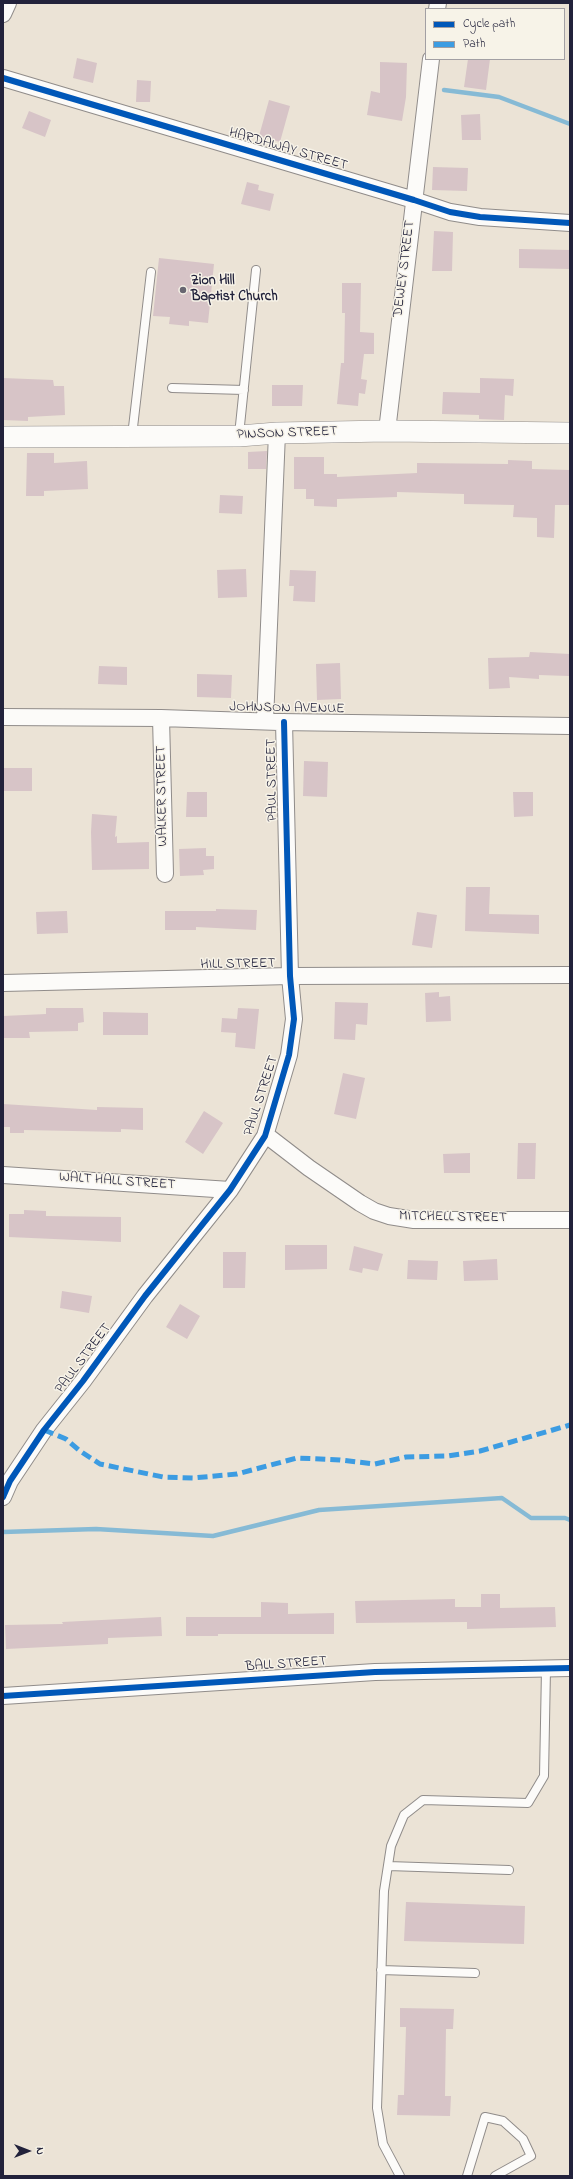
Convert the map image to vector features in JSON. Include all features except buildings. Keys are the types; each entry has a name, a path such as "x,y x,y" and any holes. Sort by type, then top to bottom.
{"street":[{"path":"3,14 8,3"},
{"name":"DEWEY STREET","path":"387,431 431,60"},
{"name":"HARDAWAY STREET","path":"3,78 450,212 480,217 570,223"},
{"name":"PINSON STREET","path":"3,437 239,436 277,433 387,431 570,433"},
{"name":"PAUL STREET","path":"265,721 277,433"},
{"name":"JOHNSON AVENUE","path":"3,717 161,718 284,722 570,726"},
{"name":"WALKER STREET","path":"161,718 166,874"},
{"name":"PAUL STREET","path":"3,1497 10,1481 44,1430 83,1382 145,1296 230,1190 265,1136 289,1055 294,1019 290,976 284,722"},
{"name":"HILL STREET","path":"3,983 290,976 570,975"},
{"name":"MITCHELL STREET","path":"265,1136 360,1203 374,1211 389,1216 414,1220 570,1220"},
{"name":"WALT HALL STREET","path":"3,1175 230,1190"},
{"name":"BALL STREET","path":"3,1696 375,1672 570,1668"}],"lane":[{"path":"239,436 256,270"},
{"path":"132,437 151,272"},
{"path":"172,388 244,390"},
{"path":"400,2176 383,2144 377,2108 384,1891 391,1846 404,1815 422,1800 528,1803 544,1776 546,1669"},
{"path":"388,1866 509,1870"},
{"path":"381,1970 474,1973"},
{"path":"467,2176 485,2117 503,2121 524,2139 531,2156 495,2176"}],"waterway":[{"path":"444,90 499,97 570,124"},
{"path":"3,1532 96,1529 213,1536 319,1510 502,1498 531,1518 565,1518 570,1520"}],"marked path":[{"path":"44,1430 66,1439 80,1451 100,1464 163,1477 193,1478 237,1474 297,1458 340,1460 375,1464 406,1457 447,1456 480,1451 570,1425"}],"cycle path":[{"path":"3,78 450,212 480,217 570,223"},
{"path":"3,1497 10,1481 44,1430 83,1381 145,1296 230,1190 265,1136 289,1055 294,1019 290,976 284,722"},
{"path":"3,1696 375,1672 570,1668"}],"place":[{"name":"Zion Hill Baptist Church","path":"183,290"}]}
